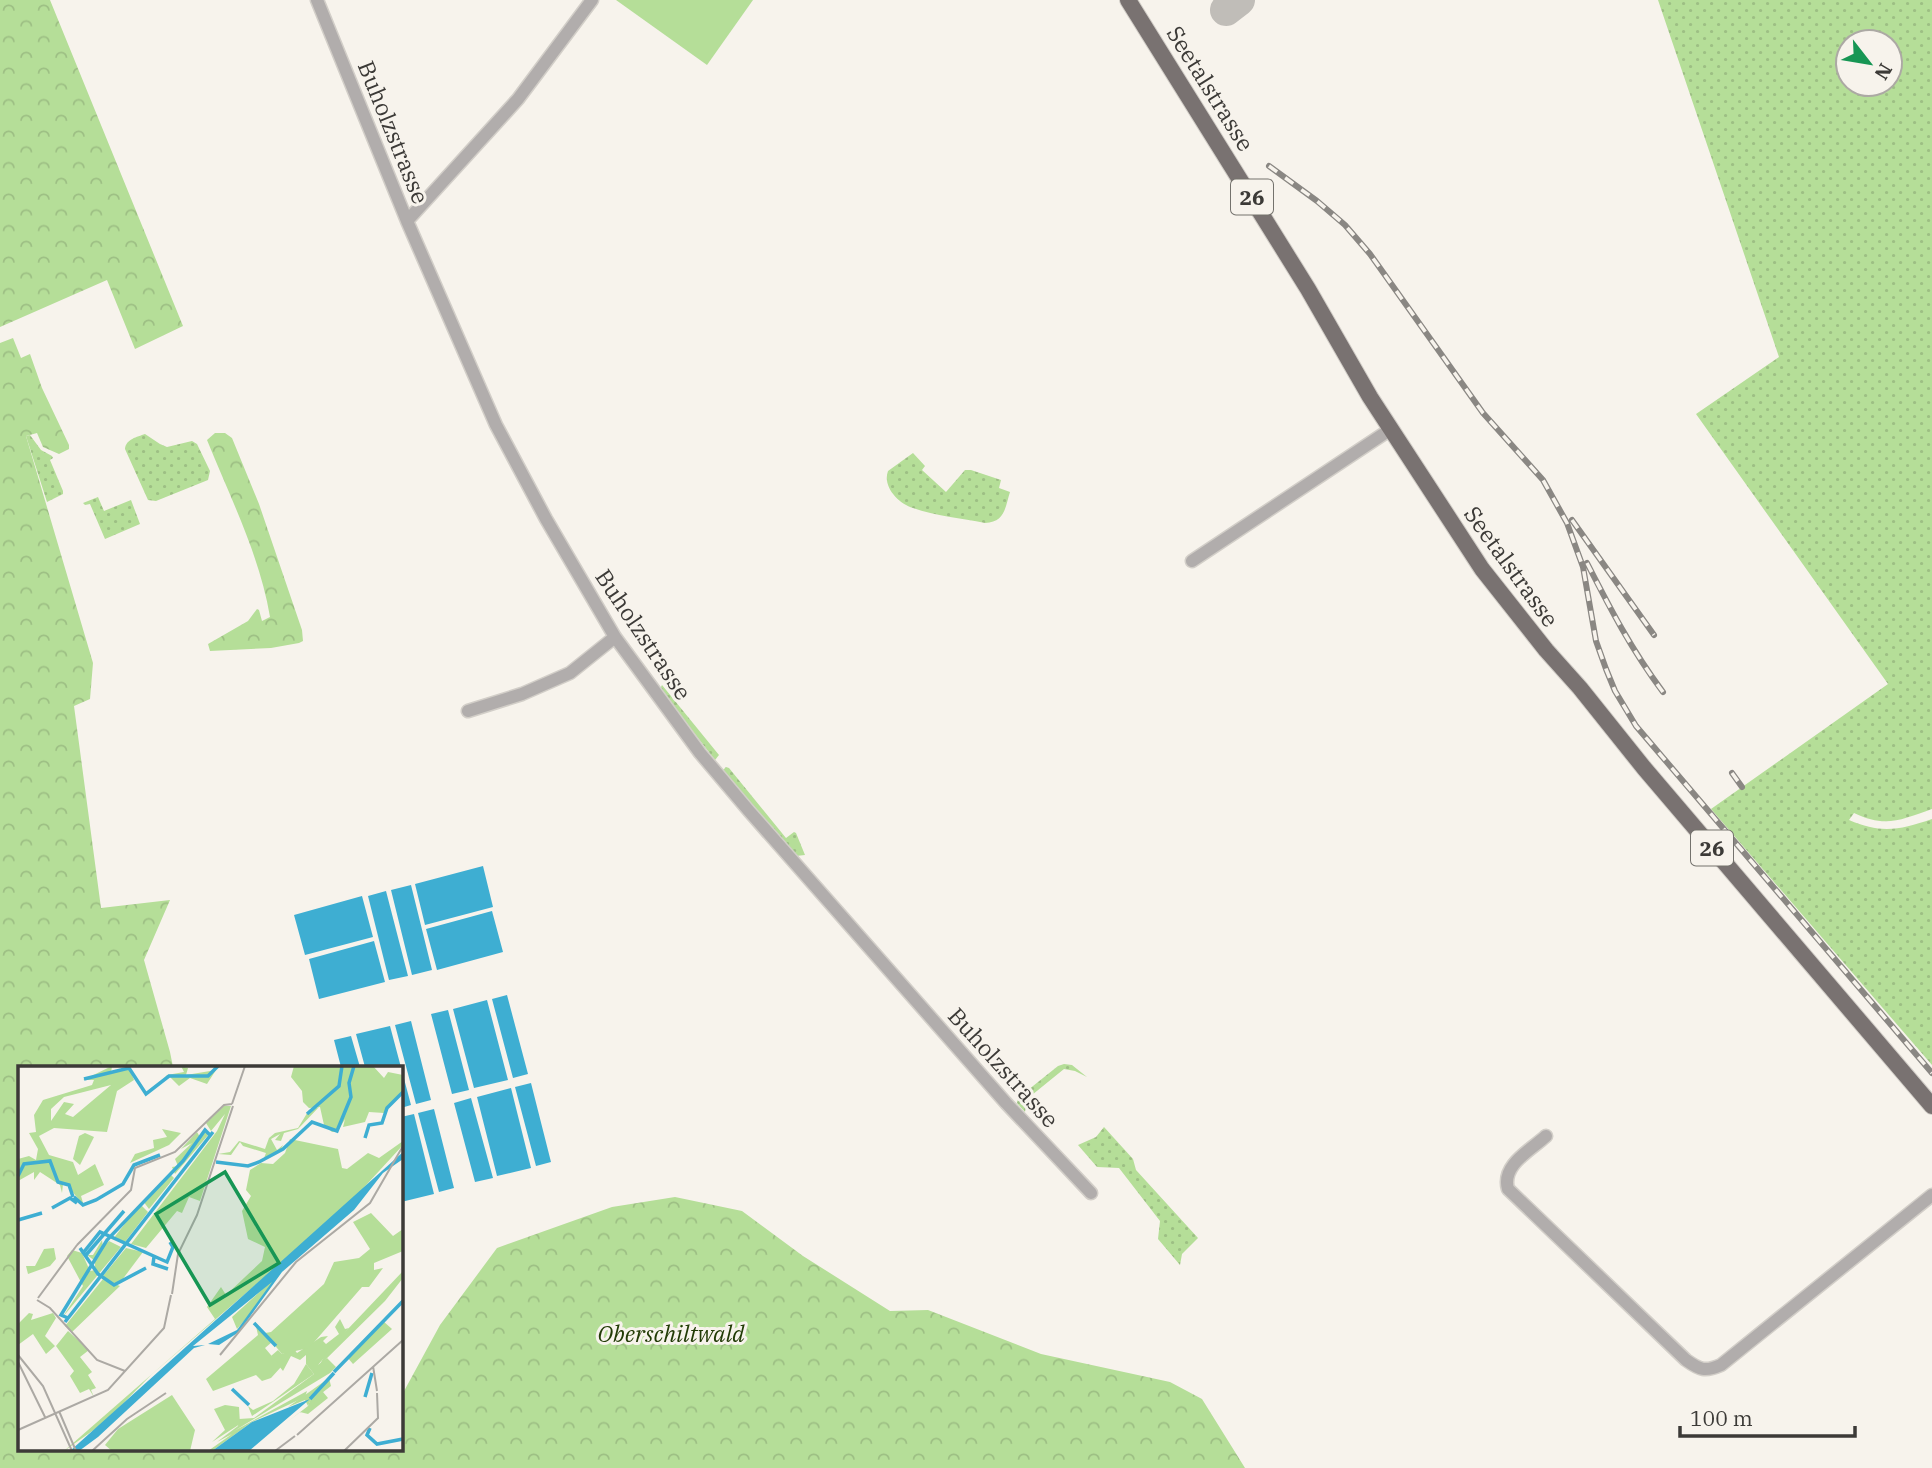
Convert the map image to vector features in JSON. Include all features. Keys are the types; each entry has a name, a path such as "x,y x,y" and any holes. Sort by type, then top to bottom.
{"main road":[{"name":"Seetalstrasse","path":"1128,0 1308,289 1370,397 1465,544 1527,628 1932,1106"}],"street":[{"name":"Buholzstrasse","path":"317,0 407,221 496,425 614,637 700,753 749,811 1006,1103 1091,1193"},
{"path":"407,221 518,99 592,0"},
{"path":"1192,561 1391,429"},
{"path":"468,711 522,694 570,673 614,637"},
{"path":"1546,1136 1507,1173 1508,1189 1686,1360 1698,1368 1711,1370 1721,1365 1932,1195"}],"green space":[{"path":"0,0 50,0 183,326 135,349 107,280 0,327"},
{"path":"616,0 753,0 707,65"},
{"path":"1658,0 1932,0 1932,809 1893,821 1865,818 1854,813 1849,820 1871,827 1890,829 1932,819 1932,1065 1711,809 1888,684 1696,414 1779,357"},
{"name":"Oberschiltwald","path":"13,338 21,358 30,354 42,388 69,445 69,449 59,454 43,447 37,433 26,436 93,663 90,699 74,706 101,908 170,900 144,960 173,1066 18,1066 18,1450 402,1450 402,1392 440,1325 497,1248 612,1207 675,1197 742,1211 803,1256 890,1311 928,1310 1041,1354 1170,1382 1202,1399 1245,1468 0,1468 0,343"},
{"path":"215,433 225,433 232,438 259,504 302,630 303,641 299,643 271,648 210,651 208,644 248,621 257,609 262,621 270,617 252,549 207,440"},
{"path":"145,434 167,447 192,441 197,444 210,471 208,480 156,501 148,500 125,449 135,437"},
{"path":"30,435 41,450 52,456 50,460 63,491 63,494 47,502 26,436"},
{"path":"913,453 925,466 922,470 946,492 965,470 1001,480 999,488 1010,492 1003,513 997,520 985,523 930,513 902,503 887,483 888,471"},
{"path":"98,497 104,511 131,500 140,524 105,539 90,504 83,503"},
{"path":"662,685 719,755 715,760 660,689"},
{"path":"726,767 786,838 796,833 805,855 796,856 723,770"},
{"path":"1064,1064 1072,1065 1087,1077 1064,1069 1027,1099 1025,1112 1017,1103 1018,1098"},
{"path":"1104,1127 1133,1159 1136,1170 1198,1238 1182,1254 1180,1265 1158,1239 1160,1221 1119,1168 1097,1167 1078,1145 1096,1137"}],"water":[{"path":"483,866 493,907 425,925 415,884"},
{"path":"411,885 432,970 412,975 391,890"},
{"path":"386,891 408,976 389,980 368,896"},
{"path":"362,896 373,937 305,955 294,915"},
{"path":"492,911 503,952 437,970 426,929"},
{"path":"374,941 385,982 319,999 309,959"},
{"path":"507,995 528,1074 513,1078 492,999"},
{"path":"487,1000 508,1080 474,1088 453,1009"},
{"path":"448,1010 469,1090 452,1094 431,1014"},
{"path":"411,1021 431,1100 416,1104 395,1025"},
{"path":"390,1026 401,1066 365,1066 356,1034"},
{"path":"351,1036 360,1066 341,1066 334,1040"},
{"path":"402,1071 411,1105 402,1108"},
{"path":"531,1083 551,1162 536,1166 515,1087"},
{"path":"511,1088 531,1168 497,1176 477,1097"},
{"path":"471,1098 493,1178 475,1182 454,1103"},
{"path":"434,1109 454,1188 439,1192 418,1113"},
{"path":"414,1114 434,1194 402,1202 402,1117"}],"taxiway":[{"path":"1226,10 1239,0"}],"railway":[{"path":"1269,166 1345,225 1370,254 1483,413 1543,480 1567,523 1583,567 1596,641 1606,669 1615,691 1636,726 1932,1073"},
{"path":"1572,520 1654,635"},
{"path":"1587,563 1631,645 1663,692"},
{"path":"1732,773 1742,787"}]}
